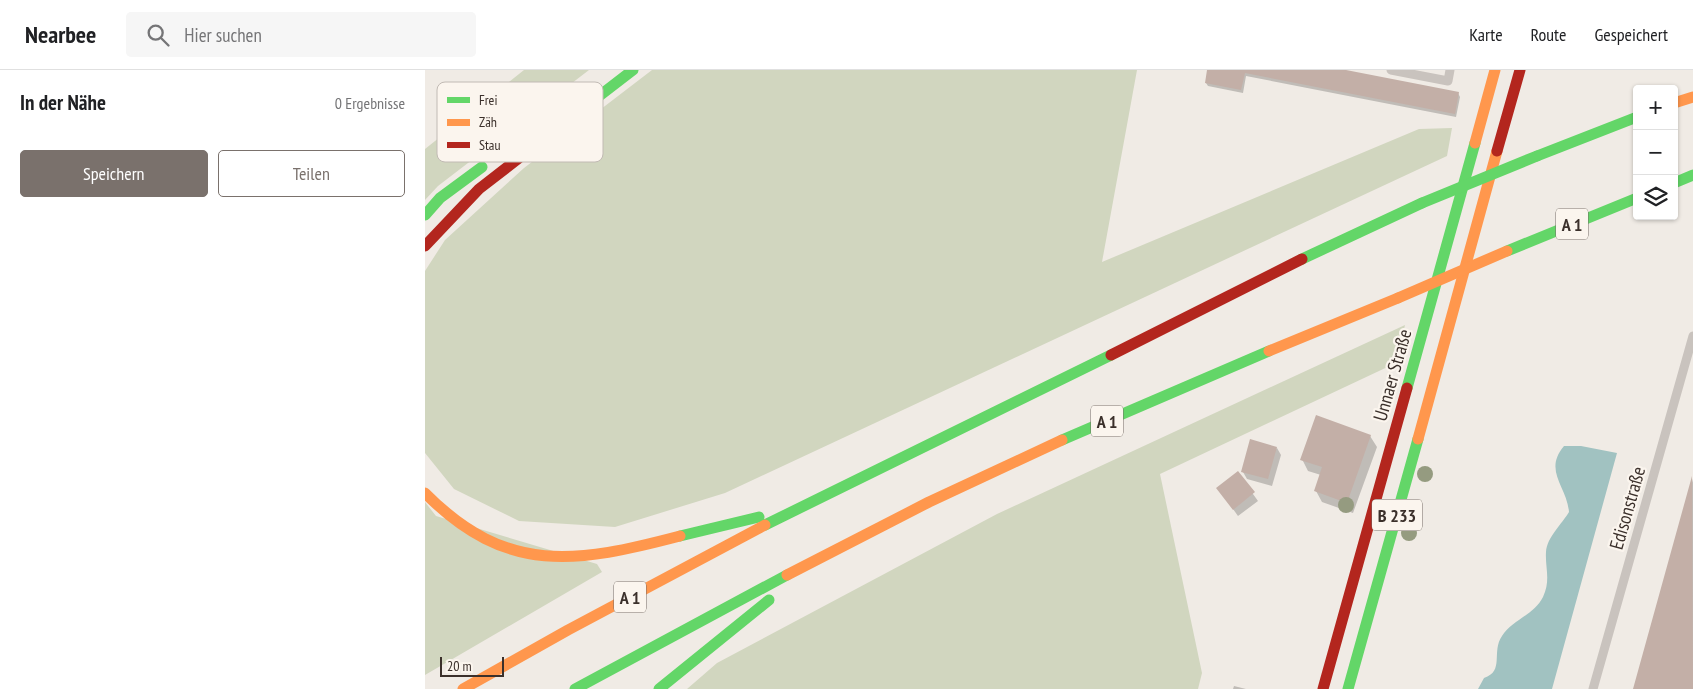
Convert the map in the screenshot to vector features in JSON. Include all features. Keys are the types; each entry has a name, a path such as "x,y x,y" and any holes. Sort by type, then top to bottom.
{"main road":[{"path":"603,93 633,70"},
{"name":"Unnaer Straße","path":"1323,689 1495,70"},
{"name":"B 233","path":"1348,689 1520,70"},
{"path":"1678,103 1693,97"},
{"name":"A 1","path":"463,689 799,507 1140,341 1354,233 1422,203 1633,119"},
{"path":"425,215 440,198 488,162"},
{"path":"425,246 479,189 514,162"},
{"path":"1678,181 1693,175"},
{"name":"A 1","path":"575,689 822,557 981,477 1124,413 1633,200"},
{"path":"425,493 440,510 480,537 526,553 572,559 617,552 799,507"},
{"path":"659,689 822,557"}],"lane":[{"path":"1391,70 1448,81 1451,70"},
{"name":"Edisonstraße","path":"1593,689 1693,336"}],"green space":[{"path":"524,70 589,70 573,82 509,82"},
{"path":"652,70 1137,70 1102,262 1419,129 1452,128 1447,156 725,493 615,527 519,521 454,489 425,453 425,271 445,240 532,162 603,162 603,108"},
{"path":"437,139 437,162 469,162 438,186 425,200 425,149"},
{"path":"1405,325 1396,363 1160,474 1202,673 1198,689 687,689 717,663 997,514"},
{"path":"425,502 436,516 597,564 602,572 425,675"}],"water":[{"path":"1564,446 1581,446 1617,453 1552,689 1478,689 1484,678 1494,671 1497,648 1506,630 1534,608 1543,597 1547,585 1547,546 1569,512 1556,471 1558,455"}],"building":[{"path":"1207,70 1346,70 1459,92 1455,114 1245,73 1241,90 1205,83"},
{"path":"1316,415 1371,435 1347,503 1314,491 1322,467 1300,460"},
{"path":"1250,439 1277,447 1268,479 1241,472"},
{"path":"1238,471 1255,492 1233,510 1216,488"},
{"path":"1692,476 1693,689 1633,689"}],"traffic: fast":[{"path":"603,93 633,70"},
{"path":"1537,156 1633,119"},
{"path":"1407,388 1475,143"},
{"path":"1422,203 1537,156"},
{"path":"425,215 440,198 482,167"},
{"path":"1678,181 1693,175"},
{"path":"1507,251 1633,200"},
{"path":"1302,259 1422,203"},
{"path":"1062,440 1269,351"},
{"path":"765,525 1111,355"},
{"path":"1348,689 1418,439"},
{"path":"680,536 759,517"},
{"path":"575,689 787,575"},
{"path":"659,689 769,600"}],"traffic: slow":[{"path":"1475,143 1495,70"},
{"path":"1678,102 1693,97"},
{"path":"1418,439 1497,151"},
{"path":"1398,298 1507,251"},
{"path":"1269,351 1398,298"},
{"path":"787,575 929,502 1062,440"},
{"path":"425,493 455,520 485,539 515,550 545,556 576,556 608,552 680,536"},
{"path":"463,689 568,630 765,525"}],"traffic: jam":[{"path":"1497,151 1520,70"},
{"path":"425,246 479,189 514,162"},
{"path":"1111,355 1302,259"},
{"path":"1323,689 1407,388"}]}
